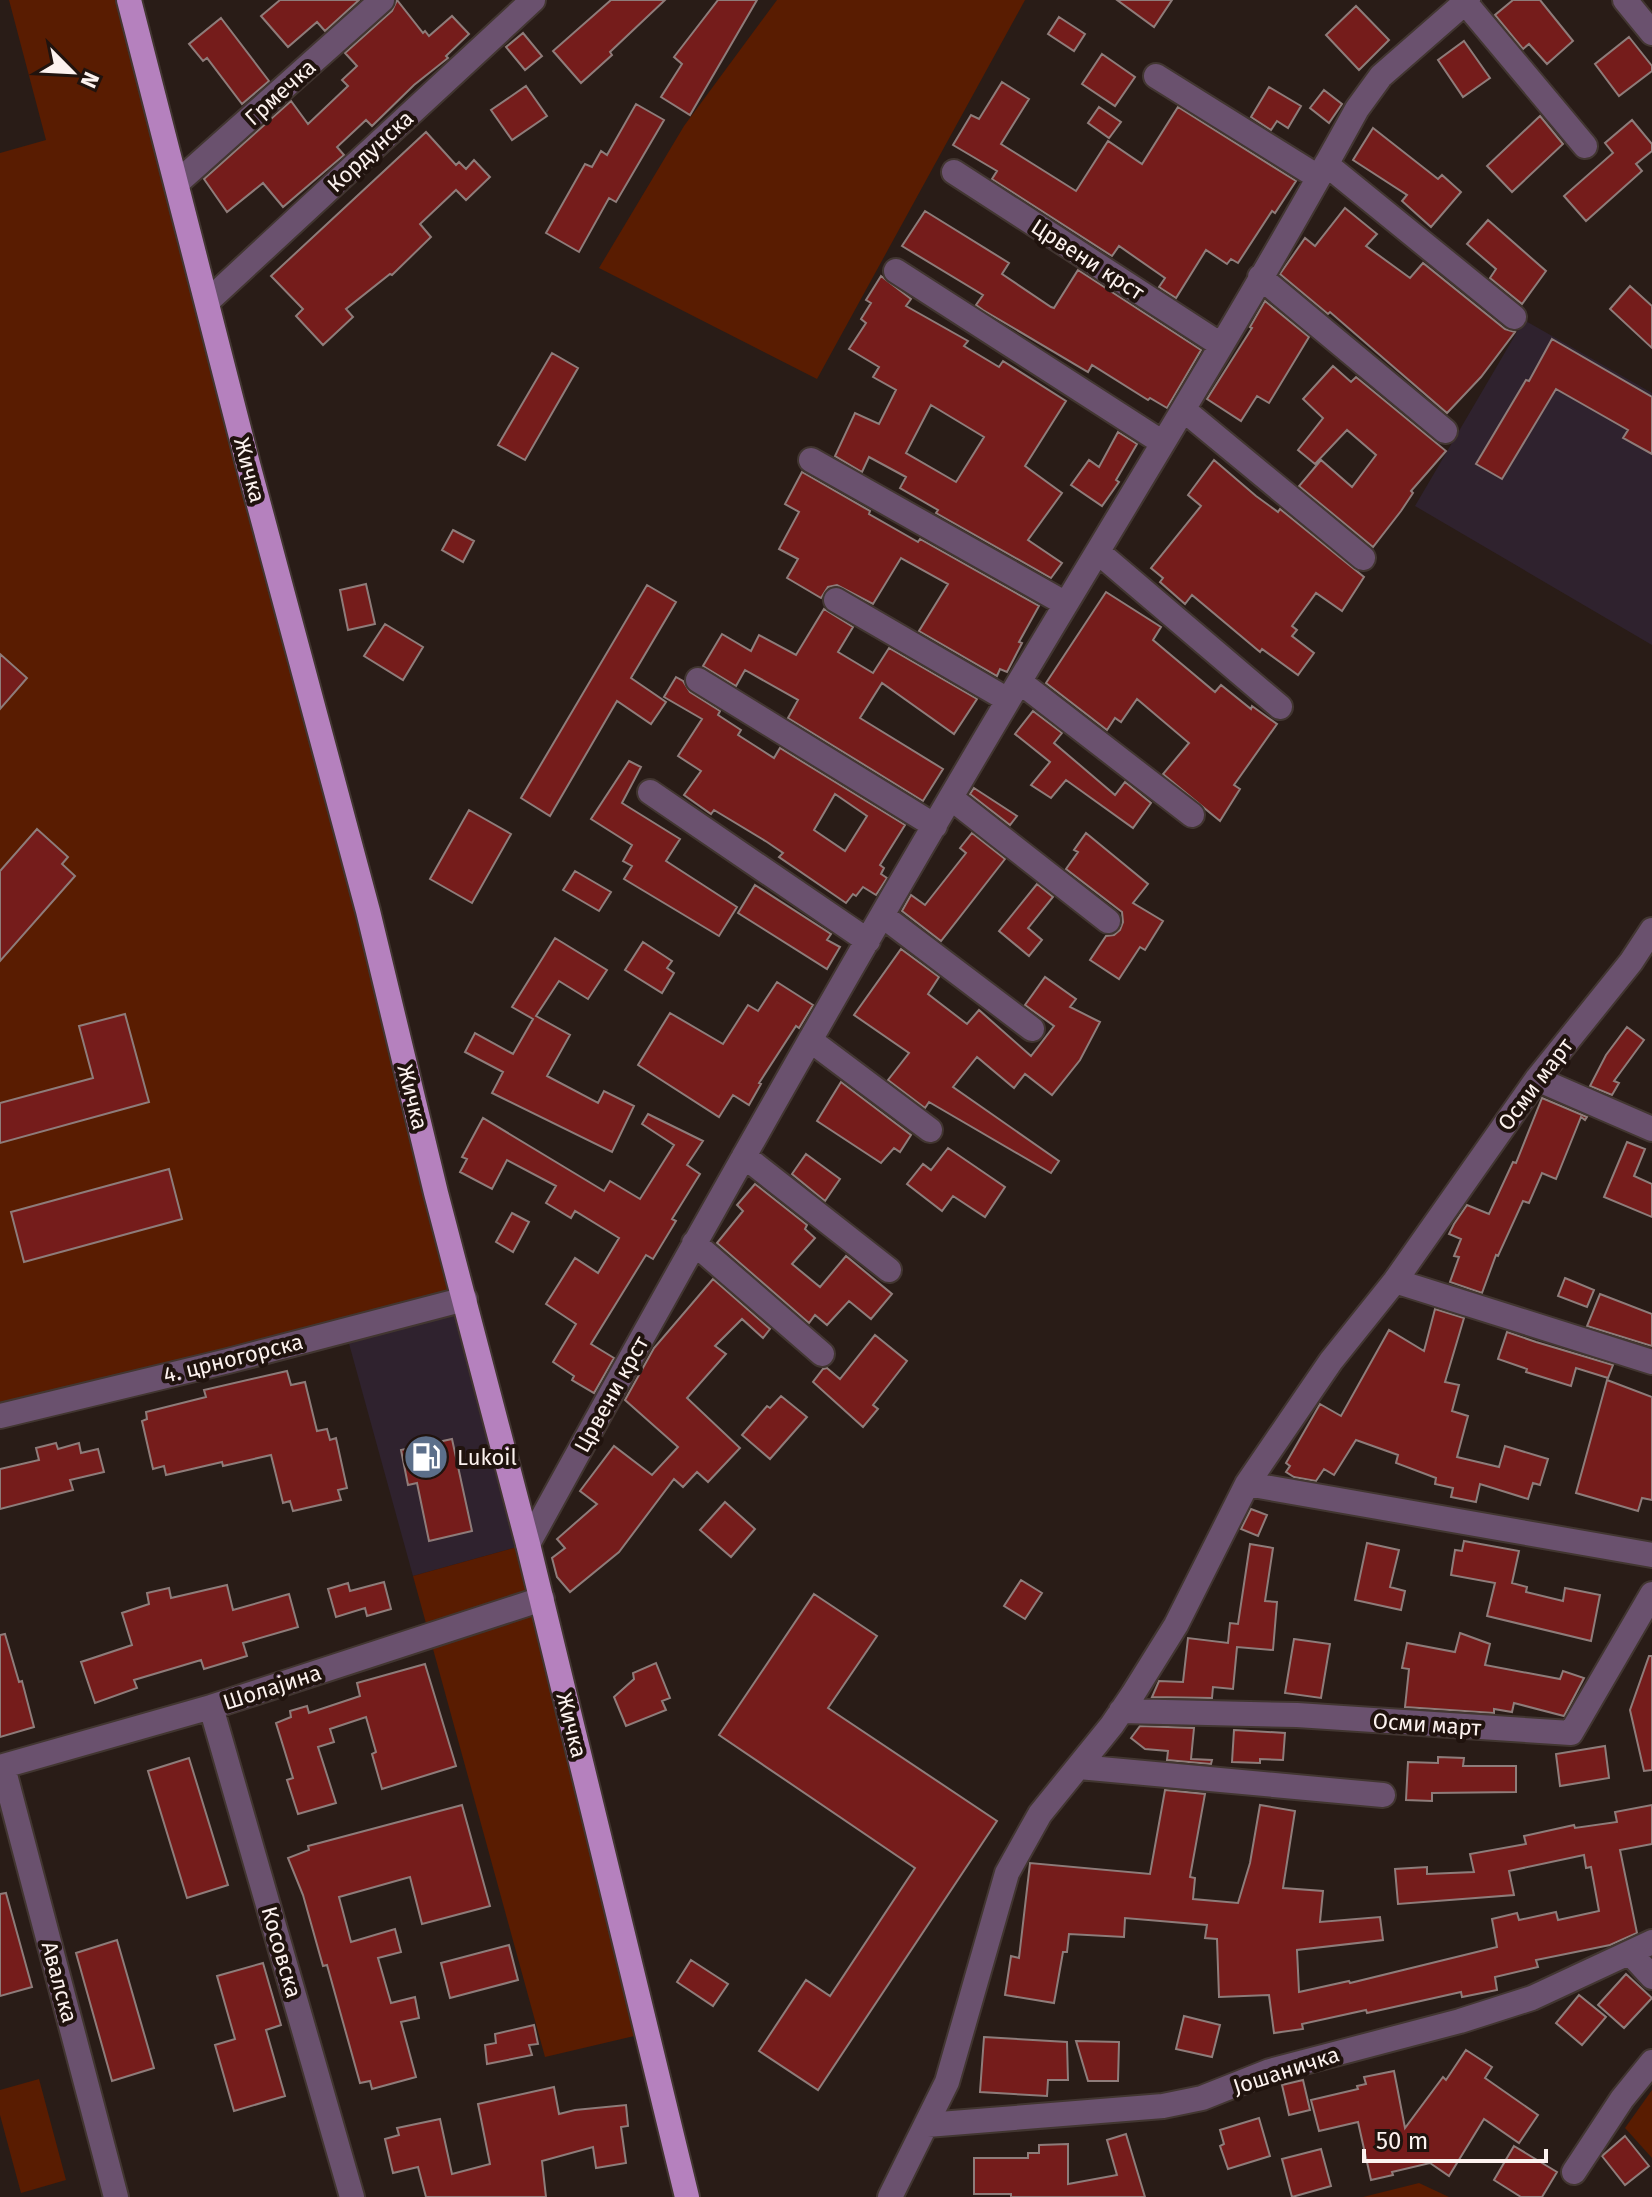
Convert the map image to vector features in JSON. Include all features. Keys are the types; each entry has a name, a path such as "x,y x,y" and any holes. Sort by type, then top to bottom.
{"main road":[{"name":"Жичка","path":"129,0 368,911 436,1193 542,1599 687,2197"}],"street":[{"name":"Грмечка","path":"177,183 382,0"},
{"name":"Кордунска","path":"207,302 533,0"},
{"path":"1625,0 1652,33"},
{"name":"Црвени крст","path":"528,1544 810,1040 1375,83 1465,1 1585,146"},
{"path":"1156,76 1322,170 1514,317"},
{"name":"Црвени крст","path":"954,172 1221,345"},
{"path":"896,271 1163,443"},
{"path":"1260,277 1445,431"},
{"path":"1184,410 1363,558"},
{"path":"811,460 1066,604"},
{"path":"1098,552 1280,707"},
{"path":"836,600 1014,691 1192,815"},
{"path":"698,680 935,826"},
{"path":"650,792 868,941"},
{"path":"951,798 1108,921"},
{"path":"883,916 1032,1029"},
{"name":"Осми март","path":"890,2197 947,2082 1007,1873 1040,1814 1121,1711 1176,1625 1247,1484 1331,1361 1395,1281 1537,1079 1631,962 1652,930"},
{"path":"810,1040 930,1130"},
{"path":"1537,1079 1652,1129"},
{"path":"744,1156 889,1270"},
{"path":"694,1243 822,1354"},
{"path":"1395,1281 1652,1362"},
{"name":"4. црногорска","path":"0,1416 465,1299"},
{"path":"1247,1484 1652,1555"},
{"name":"Осми март","path":"1121,1711 1297,1715 1571,1733 1652,1594"},
{"name":"Шолајина","path":"1,1767 211,1707 542,1599"},
{"name":"Косовска","path":"211,1707 352,2197"},
{"name":"Авалска","path":"1,1767 116,2197"},
{"path":"1079,1767 1383,1795"},
{"name":"Јошаничка","path":"927,2125 1163,2106 1202,2098 1270,2071 1460,2021 1532,1998 1641,1947 1652,1977"},
{"path":"1574,2172 1622,2099 1652,2062"}],"shaded area":[{"path":"9,0 129,0 465,1299 0,1416 0,153 46,140"},
{"path":"777,0 1025,0 817,379 599,268 684,126"},
{"path":"1524,320 1652,393 1652,645 1415,506"},
{"path":"465,1299 528,1544 413,1576 345,1329"},
{"path":"528,1544 647,2033 545,2057 413,1576"},
{"path":"39,2079 66,2180 21,2193 0,2115 0,2090"},
{"path":"1652,2090 1652,2158 1625,2128"},
{"path":"1419,2183 1449,2197 1363,2197"}],"building":[{"path":"280,0 359,0 325,31 317,22 288,47 261,16"},
{"path":"397,0 423,33 425,31 429,36 452,16 469,34 446,56 448,58 414,85 372,126 366,120 337,147 344,155 283,207 263,183 227,212 204,179 291,101 308,124 348,86 342,80 357,66 345,53 392,11"},
{"path":"611,0 665,0 581,83 553,51"},
{"path":"718,0 757,0 690,115 661,97 682,64 674,57"},
{"path":"1117,0 1172,0 1154,27"},
{"path":"1513,0 1540,0 1573,41 1547,64 1529,44 1523,49 1495,15"},
{"path":"1356,6 1389,40 1359,70 1326,35"},
{"path":"1059,17 1085,34 1074,51 1048,34"},
{"path":"221,18 269,81 242,104 207,58 203,61 189,44"},
{"path":"523,33 542,56 525,70 506,47"},
{"path":"1629,37 1652,66 1652,71 1619,96 1595,64"},
{"path":"1464,41 1490,78 1463,97 1438,60"},
{"path":"1102,54 1135,77 1115,106 1082,84"},
{"path":"1002,82 1029,99 1001,144 1076,191 1108,141 1142,164 1178,107 1296,181 1238,263 1231,259 1227,264 1206,250 1176,298 1159,287 1165,278 1119,246 1112,256 992,179 997,171 953,145 971,115 979,119"},
{"path":"526,86 547,116 512,140 491,110"},
{"path":"1269,87 1301,106 1288,128 1277,121 1271,130 1251,117"},
{"path":"1324,90 1342,104 1329,123 1310,108"},
{"path":"636,104 664,120 616,202 609,198 579,252 546,233 585,164 592,167 601,151 607,155"},
{"path":"1099,107 1121,122 1109,138 1088,123"},
{"path":"1540,116 1563,144 1512,192 1487,166"},
{"path":"1632,120 1652,144 1652,151 1636,164 1642,171 1586,221 1564,196 1613,153 1605,143"},
{"path":"1373,128 1438,179 1442,175 1461,192 1431,227 1402,201 1407,195 1353,160"},
{"path":"426,132 456,165 459,162 466,169 474,160 490,177 466,200 456,190 420,224 431,237 392,275 346,309 353,317 323,345 296,316 303,309 271,276"},
{"path":"1345,208 1377,234 1366,246 1410,278 1423,263 1505,329 1515,332 1481,377 1447,413 1330,312 1328,314 1280,274 1305,238 1315,246"},
{"path":"925,211 1009,263 1002,274 1051,307 1054,308 1078,270 1201,350 1167,408 1150,398 1148,400 1092,365 1088,372 983,310 976,305 983,295 902,246"},
{"path":"1488,220 1546,271 1522,304 1490,278 1496,269 1467,244"},
{"path":"881,276 911,299 906,306 968,341 964,346 999,367 1003,361 1066,401 1025,466 1062,493 1028,540 1062,563 1051,578 936,513 938,510 900,488 906,477 869,457 862,472 835,456 855,413 879,424 896,390 873,377 879,367 849,349 866,323 861,319 871,303 866,300","holes":["931,405 984,437 956,482 906,453"]},
{"path":"1630,286 1652,306 1652,348 1610,309"},
{"path":"1265,301 1309,337 1269,403 1257,396 1241,421 1207,399 1252,328"},
{"path":"1552,339 1652,397 1652,454 1623,438 1628,430 1556,389 1502,479 1476,464"},
{"path":"552,353 578,368 525,460 498,445"},
{"path":"1333,366 1351,382 1356,377 1446,451 1411,491 1413,493 1401,511 1373,547 1299,486 1321,460 1352,487 1376,455 1347,430 1315,464 1298,450 1323,418 1303,399"},
{"path":"1118,432 1137,444 1116,480 1119,482 1102,506 1071,485 1089,460 1099,467"},
{"path":"1214,460 1256,496 1278,512 1280,509 1364,577 1342,611 1316,593 1292,626 1297,630 1292,636 1314,653 1298,675 1262,649 1260,652 1192,595 1185,604 1160,582 1163,578 1151,568 1201,506 1188,495"},
{"path":"802,472 918,542 920,539 1039,606 1007,672 1000,669 997,676 919,631 948,584 901,558 873,604 837,585 828,587 821,598 787,578 798,559 779,549 799,512 785,504"},
{"path":"453,530 474,541 463,562 442,550"},
{"path":"366,584 375,624 348,630 340,590"},
{"path":"647,585 676,602 631,678 666,702 651,724 617,701 550,816 521,798"},
{"path":"1106,592 1161,627 1153,640 1215,692 1221,685 1251,709 1252,706 1277,724 1234,785 1240,789 1220,821 1163,774 1189,743 1137,699 1121,722 1115,718 1107,730 1046,683"},
{"path":"824,609 853,627 838,652 873,673 889,648 977,699 954,734 882,683 860,718 943,769 923,801 788,718 798,700 745,670 736,686 703,666 722,634 751,651 759,635 796,655"},
{"path":"385,624 423,647 403,680 364,656"},
{"path":"0,654 27,678 0,709"},
{"path":"676,677 690,692 720,711 718,715 741,730 738,735 774,758 780,748 905,825 880,865 884,868 881,874 887,878 876,895 863,887 846,903 779,857 783,853 767,842 714,810 711,814 684,795 701,771 678,756 702,719 664,697","holes":["835,794 867,816 845,851 814,830"]},
{"path":"1033,711 1062,733 1054,743 1115,795 1125,782 1151,803 1133,828 1066,780 1051,798 1031,785 1050,762 1015,734"},
{"path":"629,761 641,767 622,803 680,839 666,861 737,907 719,936 624,879 632,866 623,861 632,845 591,819"},
{"path":"974,788 1017,816 1010,825 970,794"},
{"path":"469,810 511,834 472,903 430,879"},
{"path":"37,829 68,857 62,864 75,876 0,961 0,871"},
{"path":"972,833 1005,859 941,941 902,911 911,895 925,905 966,853 960,848"},
{"path":"1086,833 1148,884 1133,903 1163,921 1145,950 1140,947 1119,979 1090,960 1106,936 1120,930 1122,912 1066,869"},
{"path":"575,871 611,892 599,911 563,890"},
{"path":"1037,884 1053,897 1028,928 1042,940 1029,956 999,931"},
{"path":"755,885 831,934 827,940 840,947 827,969 738,913"},
{"path":"555,938 607,970 588,999 559,981 536,1016 570,1035 547,1076 598,1103 604,1091 634,1106 612,1152 492,1093 503,1072 465,1052 475,1033 513,1054 533,1019 512,1007"},
{"path":"643,942 672,961 667,968 674,973 662,993 625,970"},
{"path":"901,949 939,977 928,994 967,1024 979,1010 1031,1056 1054,1026 1025,1005 1045,977 1076,999 1070,1007 1100,1022 1080,1060 1052,1095 1025,1074 1014,1088 977,1057 953,1087 1059,1161 1051,1173 929,1102 925,1108 888,1080 909,1053 854,1015"},
{"path":"777,982 813,1005 759,1083 749,1105 733,1095 719,1117 638,1065 670,1013 723,1044 748,1005 758,1011"},
{"path":"125,1014 149,1102 0,1143 0,1103 93,1078 79,1026"},
{"path":"1627,1027 1644,1040 1614,1081 1619,1083 1612,1095 1590,1086 1606,1055"},
{"path":"841,1082 911,1135 900,1152 894,1148 881,1163 817,1121"},
{"path":"1542,1098 1587,1117 1585,1120 1581,1117 1556,1179 1542,1173 1529,1203 1523,1201 1496,1255 1482,1293 1450,1282 1459,1257 1454,1256 1461,1239 1449,1234 1454,1224 1467,1205 1489,1214 1513,1162 1516,1163"},
{"path":"648,1114 703,1141 687,1165 700,1174 672,1219 676,1221 653,1259 646,1255 591,1344 614,1358 594,1393 572,1380 574,1376 553,1362 576,1324 546,1304 575,1258 598,1273 619,1238 575,1211 571,1218 546,1203 556,1186 507,1160 492,1189 460,1172 467,1159 462,1157 483,1118 604,1191 610,1181 640,1199 674,1145 642,1124"},
{"path":"1627,1142 1645,1149 1634,1176 1652,1184 1652,1217 1604,1197"},
{"path":"948,1148 1005,1187 985,1217 953,1196 942,1211 907,1184 923,1164 931,1170"},
{"path":"806,1154 840,1179 825,1201 792,1174"},
{"path":"169,1169 182,1219 24,1262 11,1212"},
{"path":"755,1184 807,1225 805,1229 815,1238 792,1264 820,1287 846,1256 892,1294 871,1319 849,1301 827,1325 815,1315 809,1323 717,1243 743,1211 737,1205"},
{"path":"512,1213 529,1222 513,1252 496,1242"},
{"path":"1565,1278 1594,1290 1587,1307 1558,1296"},
{"path":"713,1279 770,1329 763,1338 742,1319 715,1346 726,1354 687,1398 740,1448 708,1482 697,1472 683,1487 674,1479 619,1552 570,1592 557,1577 552,1558 565,1548 557,1539 597,1504 580,1491 614,1446 652,1475 678,1447 625,1400 654,1348"},
{"path":"1600,1294 1652,1314 1652,1346 1587,1326"},
{"path":"1435,1309 1464,1318 1445,1382 1459,1385 1452,1411 1468,1416 1457,1457 1499,1467 1505,1446 1548,1459 1540,1485 1533,1483 1528,1499 1480,1484 1476,1502 1451,1497 1453,1488 1435,1484 1436,1478 1396,1463 1398,1455 1356,1440 1334,1475 1324,1469 1316,1481 1294,1477 1286,1472 1290,1466 1286,1463 1320,1404 1341,1416 1389,1330 1424,1351"},
{"path":"1507,1332 1613,1365 1608,1378 1576,1368 1571,1386 1526,1372 1527,1369 1498,1359"},
{"path":"875,1335 907,1361 873,1405 878,1409 863,1427 813,1382 827,1368 840,1379"},
{"path":"287,1371 291,1385 305,1382 317,1431 327,1429 330,1440 336,1438 347,1488 338,1490 341,1500 293,1511 290,1501 283,1503 271,1455 166,1475 164,1466 153,1469 142,1421 147,1419 146,1412 206,1397 204,1390"},
{"path":"1607,1380 1652,1397 1652,1500 1642,1498 1638,1511 1576,1493"},
{"path":"781,1396 807,1417 770,1459 742,1435 767,1406 770,1408"},
{"path":"452,1439 472,1531 429,1541 417,1483 408,1485 401,1450"},
{"path":"56,1443 58,1449 79,1443 81,1453 98,1449 104,1472 70,1480 73,1490 0,1509 0,1469 39,1460 36,1448"},
{"path":"725,1502 755,1529 731,1557 700,1530"},
{"path":"1251,1509 1267,1515 1258,1536 1241,1529"},
{"path":"1464,1541 1519,1551 1512,1583 1527,1587 1526,1592 1563,1601 1565,1588 1600,1595 1591,1641 1487,1616 1495,1583 1451,1575 1455,1550 1462,1551"},
{"path":"1367,1543 1399,1550 1390,1587 1405,1591 1401,1610 1355,1600"},
{"path":"1250,1544 1273,1548 1265,1601 1277,1602 1273,1650 1237,1647 1233,1689 1213,1687 1212,1698 1152,1697 1159,1681 1183,1682 1188,1638 1228,1643 1230,1623 1238,1624"},
{"path":"1021,1580 1042,1593 1025,1619 1004,1606"},
{"path":"384,1582 391,1609 367,1616 365,1608 336,1617 328,1589 348,1583 350,1591"},
{"path":"227,1585 233,1610 289,1594 298,1627 243,1643 247,1656 204,1669 201,1660 134,1680 137,1688 95,1703 81,1662 132,1645 122,1613 149,1604 147,1593 169,1588 171,1598"},
{"path":"814,1594 877,1636 828,1708 997,1821 818,2090 759,2051 806,1980 830,1996 915,1868 719,1735"},
{"path":"1460,1633 1490,1644 1485,1665 1560,1679 1563,1671 1584,1678 1564,1716 1514,1703 1512,1712 1494,1709 1494,1713 1405,1707 1409,1669 1402,1668 1407,1643 1455,1652"},
{"path":"5,1634 34,1727 0,1737 0,1635"},
{"path":"1294,1639 1330,1644 1321,1698 1285,1693"},
{"path":"1649,1656 1652,1656 1652,1770 1644,1771 1630,1710"},
{"path":"656,1663 670,1698 662,1701 666,1710 626,1726 614,1697 634,1679 633,1673"},
{"path":"425,1664 456,1766 382,1789 366,1717 330,1729 334,1742 318,1747 336,1803 298,1814 287,1780 293,1778 276,1723 291,1717 290,1711 307,1706 309,1713 360,1696 357,1683"},
{"path":"1140,1726 1194,1728 1191,1759 1212,1760 1211,1764 1167,1760 1168,1751 1145,1749 1131,1738"},
{"path":"1234,1730 1285,1733 1283,1760 1232,1762"},
{"path":"1605,1746 1609,1778 1560,1786 1556,1754"},
{"path":"1438,1757 1464,1758 1463,1766 1516,1766 1516,1792 1432,1793 1432,1801 1406,1800 1408,1762 1438,1763"},
{"path":"189,1758 228,1885 187,1898 148,1771"},
{"path":"1165,1790 1205,1794 1190,1877 1195,1878 1193,1899 1238,1903 1250,1863 1260,1805 1295,1811 1283,1888 1323,1891 1320,1922 1380,1917 1383,1940 1297,1950 1299,1992 1350,1983 1497,1947 1492,1919 1517,1913 1519,1920 1556,1912 1558,1920 1599,1911 1591,1867 1586,1868 1584,1855 1509,1871 1514,1895 1398,1904 1395,1869 1427,1867 1427,1874 1474,1872 1470,1854 1526,1844 1524,1836 1574,1825 1575,1828 1617,1822 1615,1812 1652,1805 1652,1844 1620,1850 1637,1933 1610,1945 1536,1960 1538,1967 1495,1977 1497,1990 1462,1997 1461,1992 1367,2013 1366,2010 1302,2024 1303,2029 1274,2033 1269,1995 1219,1997 1217,1939 1205,1938 1207,1925 1125,1918 1124,1937 1069,1934 1054,2003 1005,1995 1011,1956 1019,1958 1030,1863 1150,1874"},
{"path":"462,1805 490,1906 422,1924 410,1877 339,1897 351,1942 395,1929 401,1952 378,1958 391,2003 415,1997 419,2018 401,2022 416,2077 372,2089 370,2081 360,2083 327,1965 323,1966 303,1895 288,1858 309,1850 308,1846"},
{"path":"6,1893 32,1987 0,1996 0,1894"},
{"path":"117,1940 154,2068 112,2081 76,1953"},
{"path":"509,1945 518,1980 450,1998 441,1963"},
{"path":"691,1960 728,1984 713,2006 677,1982"},
{"path":"263,1963 281,2025 266,2030 285,2096 234,2111 215,2045 235,2039 217,1976"},
{"path":"1626,1974 1652,1998 1624,2028 1598,2005"},
{"path":"1579,1995 1606,2017 1582,2045 1556,2023"},
{"path":"1184,2016 1220,2025 1212,2057 1176,2049"},
{"path":"534,2025 538,2044 529,2045 532,2055 487,2064 485,2045 496,2043 495,2034"},
{"path":"984,2037 1067,2042 1068,2080 1048,2080 1047,2096 980,2092"},
{"path":"1076,2041 1119,2042 1118,2081 1088,2081"},
{"path":"1466,2050 1492,2067 1485,2078 1538,2115 1519,2143 1484,2119 1449,2176 1430,2163 1371,2180 1358,2122 1319,2131 1311,2100 1358,2089 1357,2086 1366,2084 1364,2077 1394,2071 1405,2128 1443,2077 1446,2080"},
{"path":"1303,2080 1310,2110 1289,2115 1282,2085"},
{"path":"554,2087 559,2114 626,2105 628,2126 621,2127 626,2163 596,2168 593,2147 542,2161 546,2197 426,2197 418,2167 393,2173 385,2139 399,2135 397,2128 440,2119 452,2174 490,2164 478,2104"},
{"path":"1259,2118 1270,2156 1228,2169 1220,2146 1224,2144 1220,2130"},
{"path":"1126,2134 1145,2197 974,2194 974,2158 1028,2158 1028,2153 1039,2153 1039,2145 1068,2144 1068,2184 1117,2175 1107,2140"},
{"path":"1625,2136 1649,2166 1625,2185 1602,2156"},
{"path":"1514,2146 1557,2172 1542,2197 1521,2197 1494,2180"},
{"path":"1321,2149 1331,2186 1292,2197 1282,2159"}],"place":[{"name":"Lukoil","path":"426,1457"}]}
